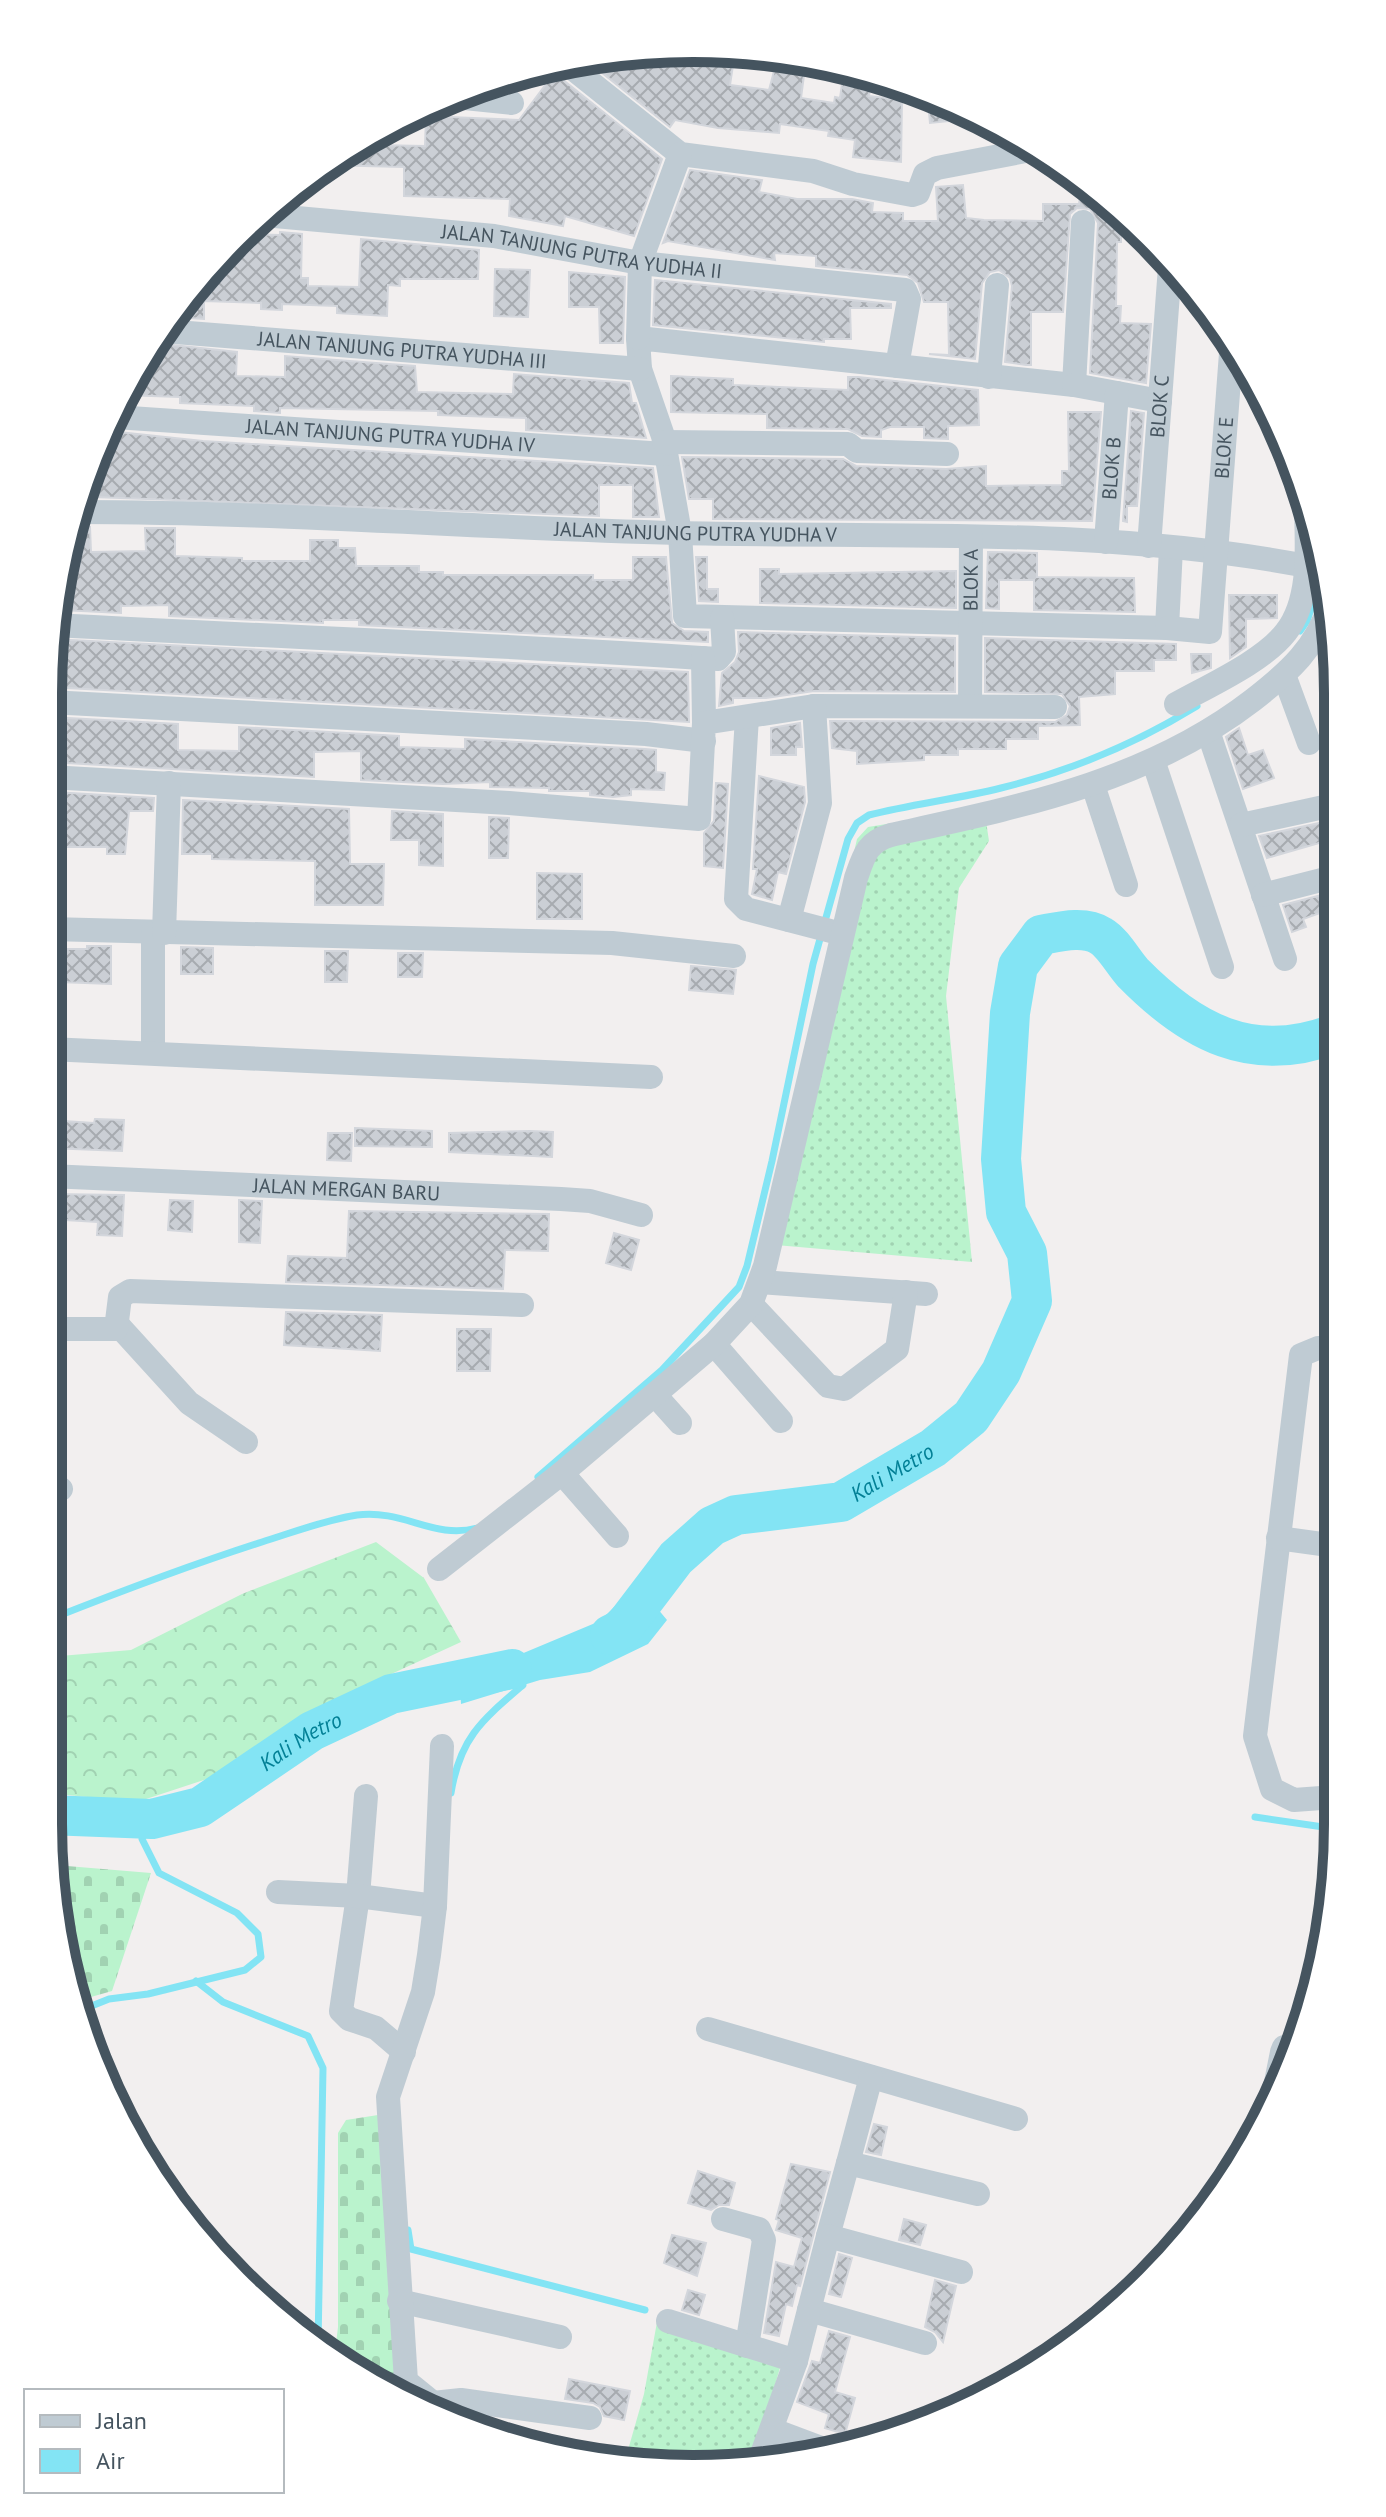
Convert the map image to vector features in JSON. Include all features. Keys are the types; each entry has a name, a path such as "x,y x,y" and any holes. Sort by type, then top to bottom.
{"street":[{"path":"578,73 680,154 813,171 853,184 912,195 918,193 925,174 937,168 1018,153"},
{"path":"479,99 512,103"},
{"path":"680,154 640,263 638,338 640,369 660,418 680,533 685,616 1167,628"},
{"name":"JALAN TANJUNG PUTRA YUDHA II","path":"280,216 494,236 640,263 905,290 909,297 897,366"},
{"path":"1074,385 1083,222"},
{"name":"BLOK C","path":"1167,628 1160,547 1160,401 1169,279"},
{"path":"989,377 997,285"},
{"name":"JALAN TANJUNG PUTRA YUDHA III","path":"175,332 640,369"},
{"path":"638,338 1074,385 1160,401"},
{"name":"BLOK E","path":"1167,628 1210,632 1230,363"},
{"name":"BLOK B","path":"1106,542 1117,393"},
{"name":"JALAN TANJUNG PUTRA YUDHA IV","path":"125,418 664,448 835,443 848,444 857,451 947,454"},
{"name":"JALAN TANJUNG PUTRA YUDHA V","path":"89,512 680,533 1106,542 1311,566"},
{"name":"BLOK A","path":"970,706 971,537"},
{"path":"1176,704 1237,669 1286,632 1312,573"},
{"path":"66,626 703,658 723,656 722,618"},
{"path":"819,928 874,840 1094,789 1156,769 1211,739 1305,656 1322,637"},
{"path":"62,778 509,803 699,819 704,732 703,658"},
{"path":"1284,675 1309,743"},
{"path":"62,703 646,734 704,732 747,717 814,706 1055,707"},
{"path":"439,1569 562,1473 714,1344 755,1293 819,928 820,803 814,706"},
{"path":"747,717 736,899 746,909 819,928"},
{"path":"1094,789 1181,747 1211,739"},
{"path":"1211,739 1285,959"},
{"path":"1156,769 1222,967"},
{"path":"153,1053 169,783"},
{"path":"1094,789 1126,885"},
{"path":"1241,825 1324,807"},
{"path":"1263,895 1324,879"},
{"path":"62,929 612,943 734,956"},
{"path":"62,1050 651,1077"},
{"name":"JALAN MERGAN BARU","path":"62,1177 561,1199 590,1201 641,1215"},
{"path":"246,1442 189,1403 118,1325 120,1297 130,1291 522,1305"},
{"path":"755,1293 916,1293 897,1349 844,1389 828,1386 755,1293"},
{"path":"62,1329 111,1330 118,1325"},
{"path":"714,1344 781,1421"},
{"path":"1324,1348 1301,1355 1255,1736 1272,1789 1294,1800 1324,1798"},
{"path":"655,1395 680,1423"},
{"path":"562,1473 617,1536"},
{"path":"1278,1538 1324,1544"},
{"path":"421,2393 406,2381 399,2301 400,2244 387,2122 388,2097 423,1992 435,1906 442,1746"},
{"path":"366,1796 358,1896 342,2015 376,2028 404,2052"},
{"path":"278,1892 358,1896 435,1906"},
{"path":"708,2029 1016,2119"},
{"path":"764,2451 796,2361 871,2077"},
{"path":"848,2163 978,2194"},
{"path":"723,2219 759,2229 764,2240 747,2346"},
{"path":"828,2236 961,2272"},
{"path":"399,2301 560,2337"},
{"path":"809,2310 925,2343"},
{"path":"668,2321 796,2361"},
{"path":"444,2403 461,2400 590,2418"},
{"path":"773,2430 810,2444"}],"green space":[{"path":"984,808 989,841 959,888 946,996 972,1262 764,1244 857,839 868,827"},
{"path":"376,1542 424,1578 461,1642 313,1710 213,1777 137,1802 62,1794 62,1656 131,1650 242,1594"},
{"path":"63,1866 151,1873 112,1991 87,1998 74,1947"},
{"path":"378,2115 406,2386 336,2345 338,2133 346,2120"},
{"path":"657,2322 782,2361 753,2452 693,2455 628,2452 644,2394"}],"water":[{"path":"637,1584 667,1620 648,1644 590,1672 540,1680 461,1704 459,1671 507,1660 600,1621"}],"building":[{"path":"652,63 733,63 730,85 769,90 775,67 804,72 801,98 834,103 835,97 840,98 842,81 870,88 869,96 902,100 901,162 853,157 855,140 828,136 829,131 780,124 779,133 718,128 675,120 670,127 598,69"},
{"path":"559,77 662,159 634,236 565,216 563,226 509,216 510,199 404,196 404,167 346,166 381,145 425,146 426,122 437,116 519,120 546,84 540,81"},
{"path":"929,108 957,120 930,123"},
{"path":"690,170 762,180 759,192 797,199 852,199 873,203 872,212 903,213 903,221 938,221 936,187 963,185 966,218 984,220 1043,221 1043,204 1079,204 1082,196 1124,233 1121,233 1121,242 1117,242 1116,306 1121,306 1120,323 1151,324 1146,383 1090,373 1098,223 1090,209 1077,208 1070,214 1063,312 1031,312 1031,365 1005,362 1012,286 1010,278 999,270 990,272 982,283 975,359 929,354 949,355 948,302 924,302 918,283 907,275 816,266 816,256 774,253 775,260 668,241 663,243"},
{"path":"280,232 302,234 301,278 308,278 308,286 359,287 361,239 479,250 478,279 400,279 400,286 388,285 387,316 337,313 337,306 282,304 282,310 261,309 261,303 204,301 204,319 186,318 219,277 260,234 280,235"},
{"path":"495,269 530,270 528,317 494,316"},
{"path":"569,272 625,277 623,343 600,343 599,307 569,307"},
{"path":"655,280 891,304 891,308 850,308 851,339 824,339 824,342 653,325"},
{"path":"167,344 237,352 236,376 285,377 285,356 415,366 417,392 513,394 514,374 629,383 632,403 636,403 646,438 526,430 526,418 438,415 438,411 280,408 280,413 254,411 254,406 180,403 180,397 137,395"},
{"path":"671,376 733,379 733,385 848,390 848,377 858,377 978,390 979,425 948,426 948,439 924,438 924,427 890,427 881,430 881,437 862,436 848,429 767,428 767,414 671,412"},
{"path":"1131,411 1144,413 1137,506 1127,506 1127,522 1123,521"},
{"path":"1068,412 1101,412 1092,521 713,519 713,499 689,499 682,457 843,459 856,466 946,469 986,466 986,486 1062,485 1062,471 1069,471"},
{"path":"119,432 203,441 653,468 659,517 633,517 633,485 599,485 599,516 94,497"},
{"path":"85,527 90,527 91,552 146,551 145,528 175,528 175,556 242,558 242,561 310,561 310,540 338,540 338,548 355,548 356,566 419,566 419,572 443,572 443,575 593,575 593,580 633,580 633,557 666,557 672,623 684,631 708,632 708,642 359,625 359,620 323,620 323,623 169,616 169,605 121,606 121,613 67,610"},
{"path":"988,552 1037,553 1037,577 1134,578 1135,612 1034,610 1034,580 999,580 999,609 986,608"},
{"path":"696,557 707,557 707,589 718,589 718,602 699,601"},
{"path":"760,569 779,569 779,574 956,571 956,608 760,603"},
{"path":"1229,595 1277,595 1277,618 1246,619 1246,647 1230,658"},
{"path":"738,632 955,638 955,692 814,691 766,698 733,698 733,703 719,706 722,673 735,662 739,652"},
{"path":"985,638 1176,644 1176,660 1154,660 1154,671 1115,671 1115,694 1079,697 1080,725 1038,726 1038,739 1006,739 1006,749 958,749 958,755 924,755 924,760 857,764 857,751 832,748 830,721 1055,722 1067,715 1070,706 1062,694 985,692"},
{"path":"64,640 688,672 689,722 62,688"},
{"path":"1191,654 1211,654 1211,668 1192,673"},
{"path":"62,718 178,724 178,750 239,751 239,727 399,736 399,747 465,749 465,739 656,750 656,772 665,773 664,790 631,789 631,795 613,797 590,795 590,791 490,787 490,782 443,784 361,780 361,751 314,752 314,777 62,763"},
{"path":"800,723 802,747 796,747 796,755 771,755 771,728"},
{"path":"1239,728 1248,755 1263,750 1274,778 1243,789 1226,737"},
{"path":"759,776 804,787 805,802 786,874 778,872 772,900 752,894 757,869 753,869"},
{"path":"716,783 728,784 723,868 704,866 704,833 714,821"},
{"path":"62,792 154,798 153,811 129,811 125,854 107,854 107,847 62,847"},
{"path":"183,800 349,809 350,864 384,864 383,905 315,905 315,861 212,859 212,854 182,854"},
{"path":"392,811 443,814 443,866 419,865 419,840 391,840"},
{"path":"489,817 509,818 508,858 489,858"},
{"path":"1324,822 1324,842 1267,858 1259,836"},
{"path":"537,873 582,874 582,919 537,919"},
{"path":"1324,894 1324,912 1303,919 1306,927 1292,932 1283,905"},
{"path":"87,946 111,946 111,984 62,982 62,949 87,949"},
{"path":"181,947 213,948 213,974 181,974"},
{"path":"325,951 348,951 347,982 325,982"},
{"path":"398,953 423,953 422,977 398,977"},
{"path":"691,966 736,970 733,994 689,990"},
{"path":"95,1119 124,1120 122,1151 62,1149 62,1121 94,1123"},
{"path":"355,1128 432,1131 432,1147 355,1146"},
{"path":"553,1132 552,1157 449,1152 449,1133"},
{"path":"328,1133 352,1133 351,1161 327,1160"},
{"path":"62,1194 124,1195 122,1236 97,1235 98,1222 62,1220"},
{"path":"170,1200 193,1201 192,1232 168,1230"},
{"path":"239,1200 262,1201 260,1243 239,1242"},
{"path":"349,1211 549,1214 548,1251 505,1250 503,1289 286,1282 288,1256 347,1258"},
{"path":"614,1233 639,1240 631,1270 606,1263"},
{"path":"286,1312 382,1315 380,1351 284,1345"},
{"path":"457,1329 491,1329 490,1371 457,1371"},
{"path":"874,2124 887,2127 881,2155 866,2152"},
{"path":"791,2164 830,2172 800,2286 797,2285 792,2306 786,2304 779,2336 764,2333 776,2262 794,2267 802,2238 776,2230 779,2220 776,2219"},
{"path":"698,2171 735,2183 729,2205 719,2205 711,2210 688,2203"},
{"path":"904,2219 926,2225 920,2245 899,2240"},
{"path":"672,2235 706,2243 697,2276 664,2263"},
{"path":"839,2254 852,2258 841,2297 829,2294"},
{"path":"935,2280 956,2286 943,2342 935,2332 925,2327"},
{"path":"688,2290 705,2295 699,2315 682,2310"},
{"path":"829,2331 850,2337 835,2392 855,2398 845,2434 825,2428 829,2414 797,2402 812,2361 820,2363"},
{"path":"569,2379 630,2391 624,2420 604,2416 600,2407 593,2403 565,2399"}],"waterway":[{"path":"1300,631 1307,621 1316,594"},
{"path":"538,1477 662,1370 739,1287 747,1266 772,1161 813,964 848,839 857,823 869,815 984,792 1077,765 1126,744 1197,706"},
{"name":"Kali Metro","path":"610,1635 622,1629 676,1558 712,1526 736,1515 841,1502 933,1448 971,1417 1001,1372 1032,1301 1027,1253 1006,1212 1001,1159 1010,1013 1018,966 1041,935 1079,930 1101,936 1155,994 1177,1012 1224,1037 1250,1044 1276,1046 1324,1037"},
{"path":"62,1615 208,1560 345,1517 374,1514 447,1530 477,1528"},
{"name":"Kali Metro","path":"62,1816 152,1819 200,1807 312,1731 391,1694 512,1669"},
{"path":"451,1793 467,1744 484,1720 523,1685 520,1677"},
{"path":"1255,1817 1324,1827"},
{"path":"89,2007 109,1999 148,1994 245,1970 261,1957 258,1934 237,1913 159,1873 142,1839 152,1819"},
{"path":"196,1981 223,2002 308,2036 323,2068 318,2332"},
{"path":"408,2230 411,2249 645,2310"}]}
